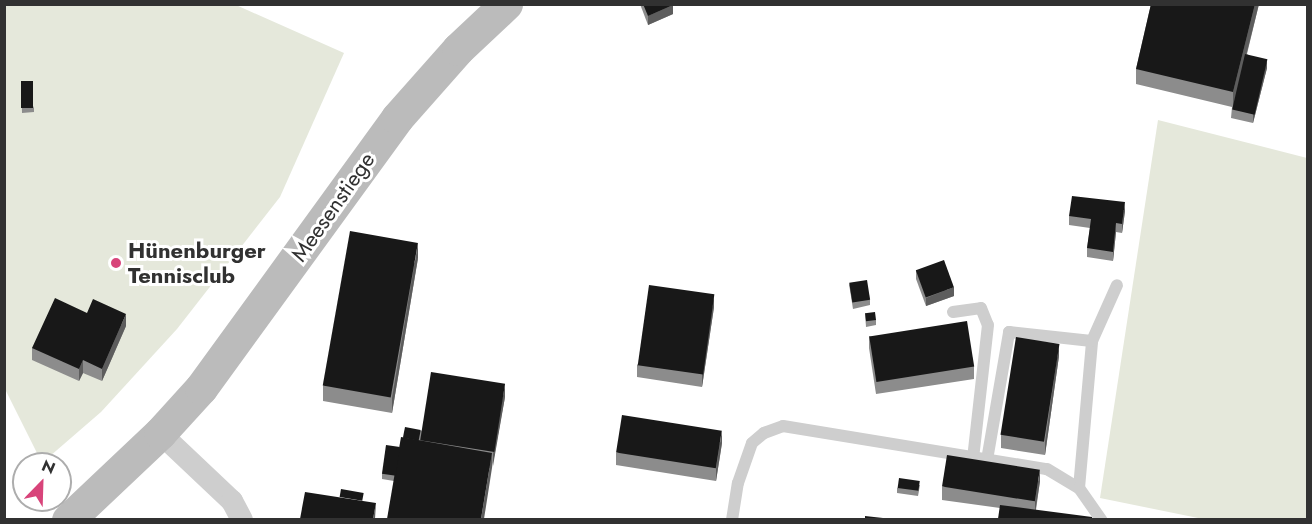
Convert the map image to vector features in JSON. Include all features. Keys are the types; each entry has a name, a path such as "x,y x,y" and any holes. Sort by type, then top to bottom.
{"street":[{"name":"Meesenstiege","path":"68,519 160,433 201,388 397,118 458,49 506,4"},
{"path":"160,433 232,501 242,519"}],"lane":[{"path":"1079,488 1092,341 1117,285"},
{"path":"953,312 981,308 988,325 973,458"},
{"path":"987,460 1009,332 1092,341"},
{"path":"732,519 738,483 752,443 764,433 783,426 1047,469 1079,488 1101,519"}],"shaded area":[{"name":"Hünenburger Tennisclub","path":"5,5 236,5 344,53 280,197 177,329 101,412 55,452 36,452 5,389"},
{"path":"1158,120 1307,158 1307,519 1203,519 1100,498"}],"building":[{"path":"643,4 673,4 673,5 648,16"},
{"path":"1151,4 1255,4 1233,92 1136,69"},
{"path":"1245,54 1267,59 1255,115 1232,110"},
{"path":"21,81 33,81 33,108 21,108"},
{"path":"1072,196 1125,202 1122,224 1116,223 1113,252 1087,248 1091,219 1069,216"},
{"path":"350,231 418,243 391,398 323,386"},
{"path":"944,260 954,287 926,298 916,270"},
{"path":"867,280 870,300 852,303 849,283"},
{"path":"649,285 714,294 703,374 638,365"},
{"path":"55,298 87,313 93,299 126,314 102,369 83,360 79,369 32,348"},
{"path":"875,312 876,320 866,321 865,313"},
{"path":"967,321 974,366 876,382 869,336"},
{"path":"1016,337 1059,344 1044,442 1001,435"},
{"path":"431,372 505,384 494,452 420,440"},
{"path":"622,415 722,431 716,468 616,453"},
{"path":"405,427 421,430 419,441 403,438"},
{"path":"401,437 492,453 481,519 387,519"},
{"path":"386,445 400,447 396,476 382,474"},
{"path":"947,455 1040,470 1035,501 942,487"},
{"path":"899,478 920,481 918,491 898,488"},
{"path":"341,489 364,493 362,501 340,497"},
{"path":"305,492 376,503 373,519 300,519"},
{"path":"1000,505 1092,517 1092,519 998,519"},
{"path":"865,516 892,519 865,519"}],"place":[{"name":"Hünenburger Tennisclub","path":"116,263"}]}
